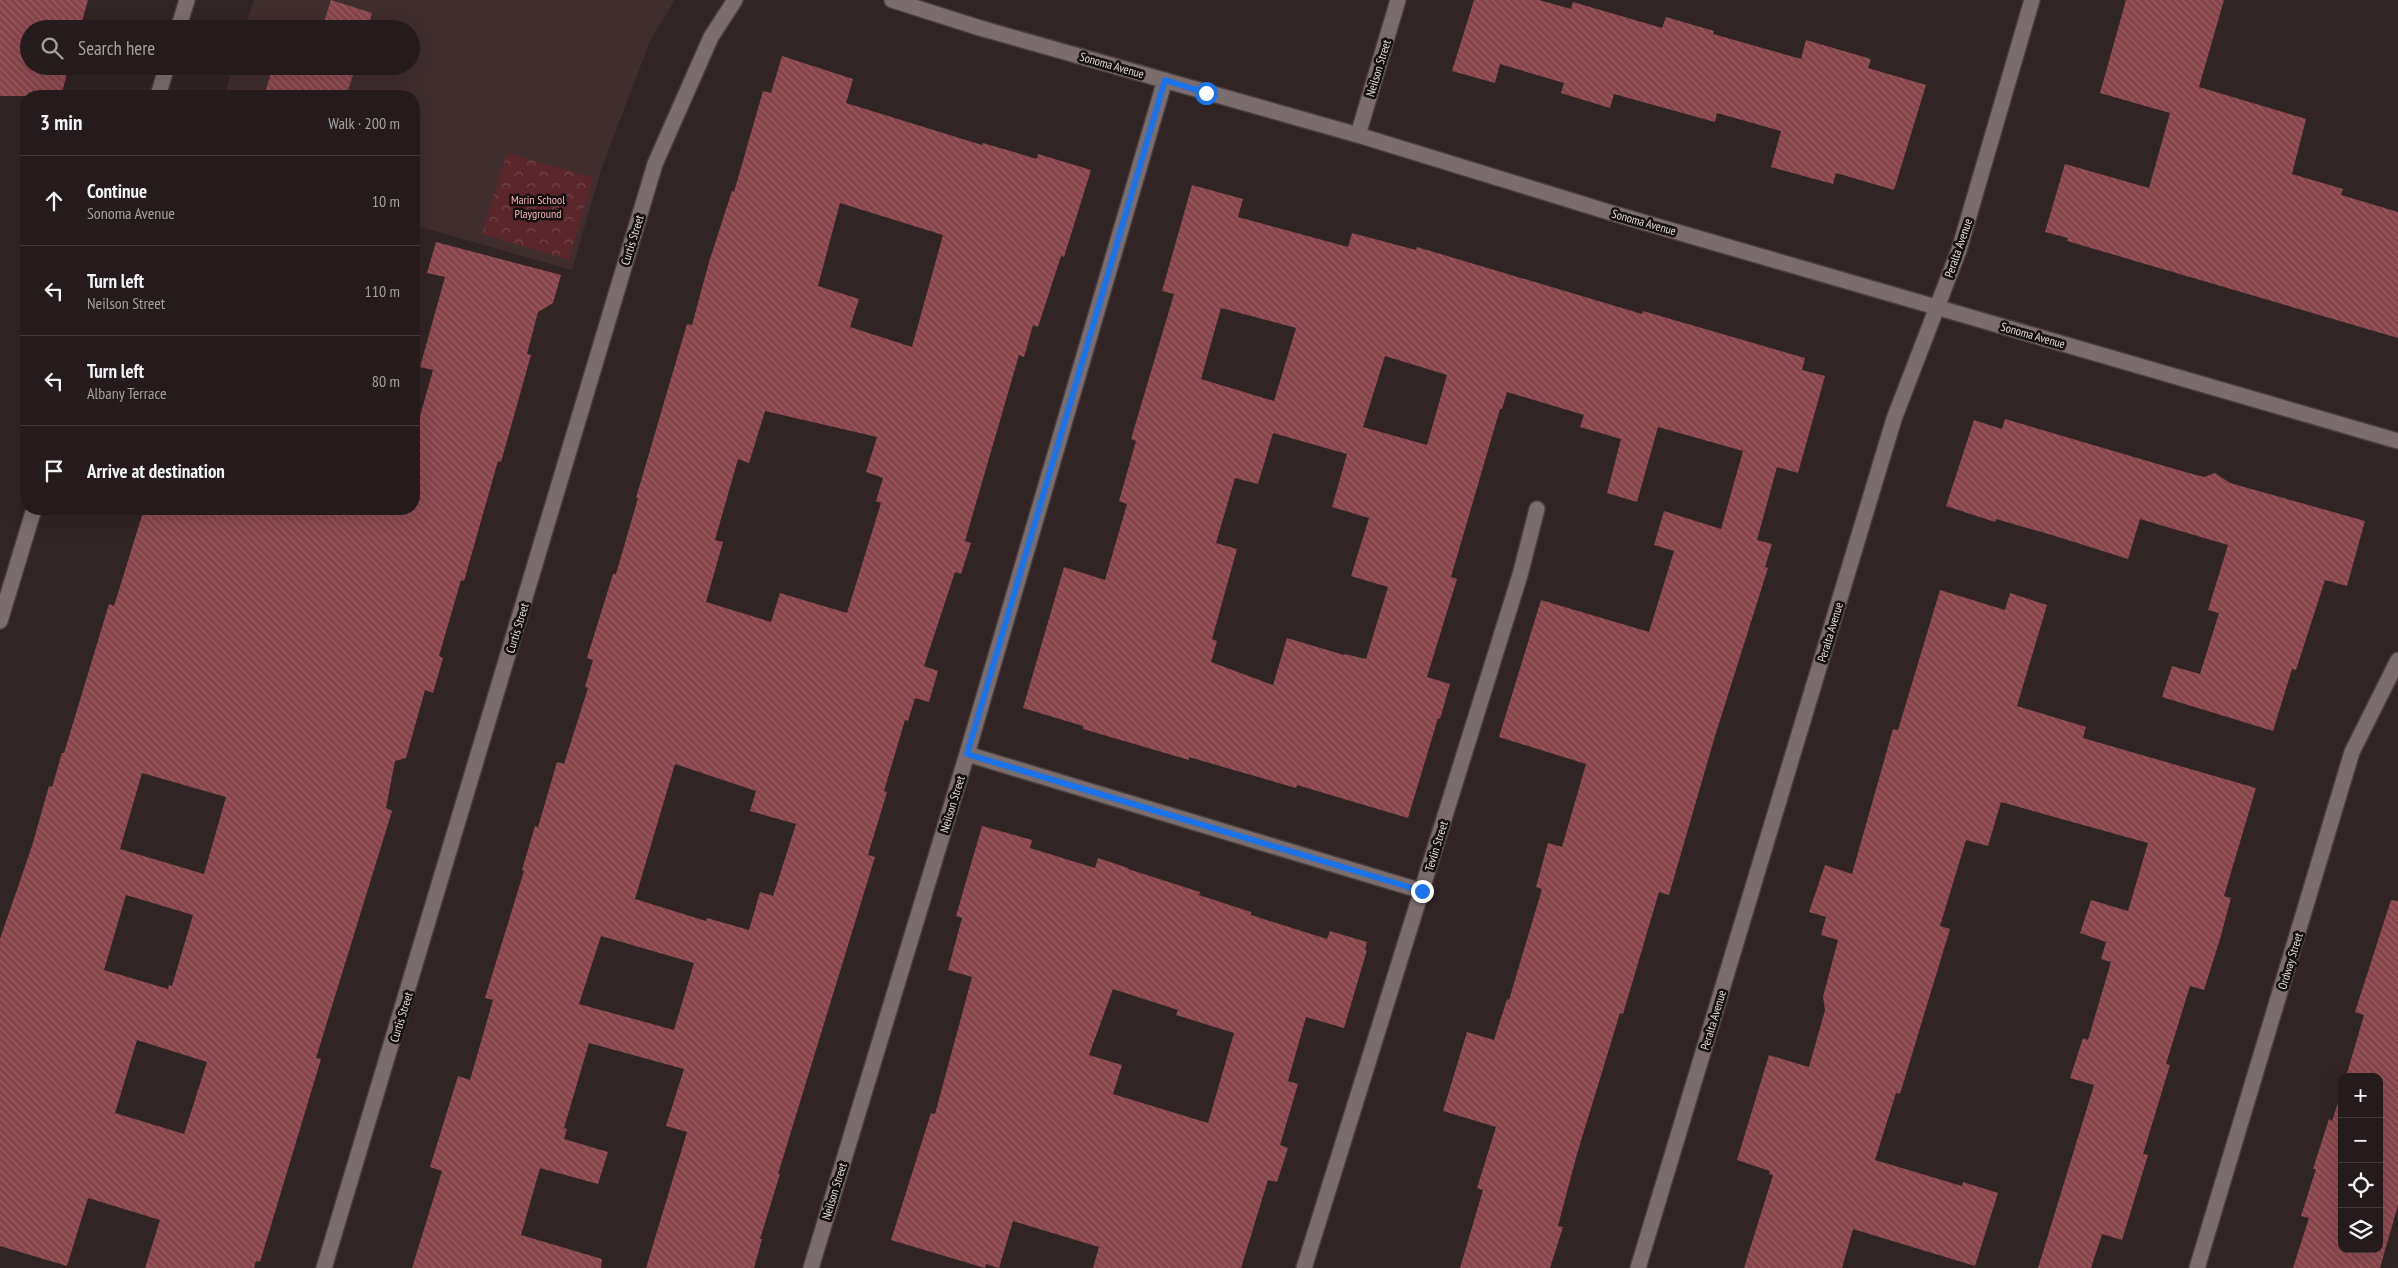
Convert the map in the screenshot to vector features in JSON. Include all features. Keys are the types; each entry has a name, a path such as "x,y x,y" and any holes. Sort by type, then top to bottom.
{"street":[{"path":"181,20 187,0"},
{"name":"Curtis Street","path":"324,1268 654,164 712,36 735,0"},
{"name":"Sonoma Avenue","path":"892,0 980,28 1358,135 1615,214 2398,441"},
{"name":"Neilson Street","path":"1358,135 1398,0"},
{"name":"Peralta Avenue","path":"1638,1268 1894,419 1960,250 2032,0"},
{"path":"160,90 164,75"},
{"name":"Neilson Street","path":"811,1268 967,754 1165,80"},
{"name":"Tevlin Street","path":"1304,1268 1520,575 1537,508"},
{"path":"0,621 32,515"},
{"name":"Ordway Street","path":"2197,1268 2352,752 2398,660"},
{"path":"967,754 1422,891"}],"shaded area":[{"path":"254,0 675,0 651,39 602,167 572,270 420,227 420,90 226,90 230,75 420,75 420,20 248,20"}],"green space":[{"name":"Marin School Playground","path":"507,153 593,178 569,260 482,234"}],"building":[{"path":"0,0 88,0 82,20 20,20 20,75 67,75 63,90 20,90 20,96 0,96"},
{"path":"331,0 372,13 370,20 325,20"},
{"path":"1474,0 1539,0 1571,9 1573,2 1662,28 1666,17 1714,31 1713,34 1801,59 1806,40 1871,59 1868,68 1926,85 1894,190 1836,173 1833,184 1771,167 1781,131 1717,113 1715,122 1614,94 1610,108 1561,93 1564,83 1500,64 1495,83 1452,71"},
{"path":"2126,0 2224,0 2199,87 2306,119 2292,174 2343,189 2341,195 2398,212 2398,338 2067,241 2068,238 2045,232 2065,164 2149,188 2170,113 2100,93"},
{"path":"782,56 853,79 846,103 982,145 983,143 1037,159 1038,154 1091,170 1064,257 1061,256 1038,327 1033,325 1024,357 1019,355 965,541 971,543 961,574 955,572 924,666 938,671 929,702 915,698 908,721 905,720 884,791 887,792 868,855 875,857 778,1174 780,1174 760,1239 762,1239 754,1268 646,1268 687,1132 666,1126 684,1069 589,1043 564,1128 567,1129 564,1139 608,1152 598,1184 540,1168 521,1235 602,1259 601,1268 412,1268 442,1171 430,1167 458,1076 470,1080 493,1000 485,998 524,871 522,870 535,826 538,827 557,762 564,764 588,688 585,687 593,660 587,658 613,574 616,574 638,498 636,498 687,324 692,325 709,262 732,191 734,192 763,91 771,93","holes":["840,203 943,235 912,347 850,327 859,299 818,286","765,411 877,437 866,472 883,478 876,501 881,503 847,613 780,593 771,622 706,602 723,542 715,540 738,459 749,463","675,764 756,791 750,811 796,824 773,896 760,892 749,930 707,918 706,921 635,899","601,936 694,963 674,1030 579,1004"]},
{"path":"270,75 353,75 348,90 266,90"},
{"path":"1192,185 1243,199 1238,217 1348,247 1352,233 1416,250 1417,247 1642,314 1643,311 1805,358 1802,370 1825,376 1798,473 1777,467 1757,540 1772,544 1765,567 1768,568 1715,736 1669,895 1659,892 1623,1014 1620,1013 1577,1154 1558,1226 1563,1227 1550,1268 1460,1268 1483,1190 1477,1188 1496,1127 1443,1111 1467,1032 1494,1040 1507,999 1509,1000 1542,889 1536,887 1548,843 1562,847 1586,764 1499,737 1541,600 1649,632 1674,551 1654,545 1664,511 1721,529 1743,451 1658,427 1637,502 1607,493 1621,439 1580,427 1584,415 1507,392 1502,409 1500,409 1451,577 1457,579 1427,677 1450,684 1408,818 1297,785 1296,788 1189,757 1189,760 1083,729 1083,726 1023,708 1064,567 1105,580 1127,504 1119,501 1136,441 1131,439 1174,294 1162,291","holes":["1221,308 1296,328 1274,401 1201,379","1385,356 1447,375 1427,445 1363,427","1273,433 1347,454 1332,507 1369,518 1351,576 1388,587 1366,659 1344,655 1287,638 1273,685 1211,662 1217,641 1212,639 1237,549 1216,543 1235,478 1258,484"]},
{"path":"436,242 561,275 553,303 538,312 527,354 531,355 501,462 498,461 464,581 461,580 439,656 443,658 433,693 425,690 406,758 395,761 386,808 392,811 316,1058 321,1059 260,1262 256,1261 254,1268 145,1268 160,1220 88,1198 67,1266 0,1246 0,939 32,846 49,786 52,787 62,753 64,753 109,604 114,606 142,515 420,515 420,416 433,370 420,367 445,277 427,273","holes":["142,773 226,797 204,874 120,849","126,895 193,915 172,986 169,985 168,989 104,970","137,1040 207,1062 184,1134 115,1113"]},
{"path":"2005,419 2204,477 2215,473 2230,483 2365,521 2347,586 2325,580 2296,670 2292,669 2273,731 2162,697 2172,666 2200,674 2219,613 2208,610 2228,545 2140,519 2128,559 2055,536 1996,519 1995,522 1946,506 1974,420 2002,429"},
{"path":"1940,590 2005,610 2010,593 2047,605 2017,706 2086,727 2083,738 2256,788 2224,896 2231,898 2220,939 2204,990 2190,986 2166,1064 2170,1065 2143,1154 2148,1155 2122,1240 2102,1234 2091,1268 2038,1268 2094,1085 2070,1078 2083,1038 2088,1040 2111,962 2101,959 2106,942 2080,933 2091,900 2128,911 2148,843 2001,802 1988,846 1966,840 1940,926 1950,929 1900,1094 1896,1093 1875,1160 1962,1186 1963,1182 1998,1193 1975,1266 1853,1229 1842,1268 1744,1268 1773,1175 1769,1174 1770,1171 1737,1160 1769,1055 1809,1067 1825,1010 1823,997 1838,940 1821,935 1826,917 1809,912 1825,865 1852,874 1893,729 1898,730"},
{"path":"982,826 1032,840 1030,848 1095,868 1098,858 1200,892 1199,895 1251,912 1251,915 1327,939 1330,931 1367,942 1365,950 1367,950 1344,1028 1306,1017 1288,1081 1298,1084 1280,1145 1288,1148 1277,1182 1268,1180 1241,1268 1093,1268 1099,1247 1013,1221 999,1268 986,1264 985,1268 891,1240 931,1113 935,1114 972,977 948,970 962,918 956,916","holes":["1113,989 1178,1010 1176,1015 1234,1033 1208,1123 1113,1094 1122,1065 1089,1055"]},
{"path":"2391,900 2398,901 2398,1205 2380,1268 2293,1268 2309,1218 2301,1216 2316,1169 2313,1169 2329,1119 2332,1121 2338,1102 2338,1253 2383,1253 2383,1073 2347,1073 2364,1015 2355,1012"}],"route":[{"path":"1206,93 1165,80 967,754 1422,891"}]}
